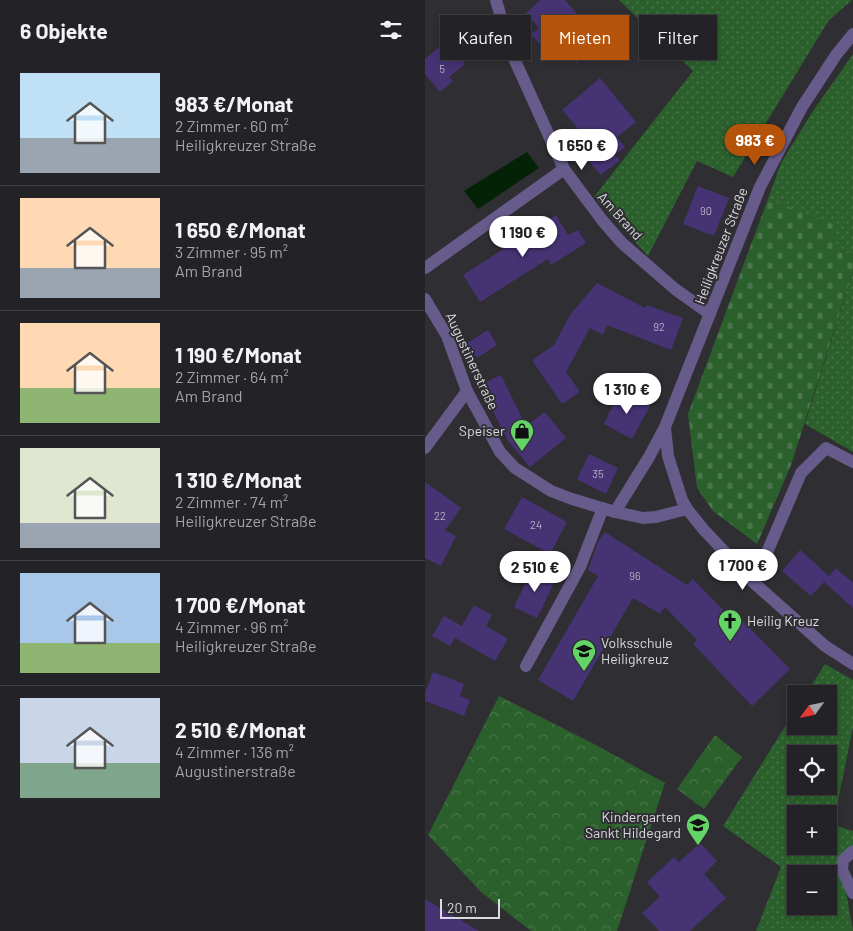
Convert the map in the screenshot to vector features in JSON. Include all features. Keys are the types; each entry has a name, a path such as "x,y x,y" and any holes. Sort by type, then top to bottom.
{"street":[{"name":"Am Brand","path":"496,0 512,54 564,169 601,220 622,243 675,289 710,314"},
{"name":"Heiligkreuzer Straße","path":"526,666 609,510 649,457 665,427 760,187 802,107 836,55 853,34"},
{"path":"425,268 564,169"},
{"name":"Augustinerstraße","path":"425,299 447,336 467,391 500,452 515,468 551,491 609,510"},
{"path":"425,448 467,391"},
{"name":"Heiligkreuzer Straße","path":"665,427 668,456 682,500 687,509 754,583 825,646 853,664"},
{"path":"754,583 801,473 826,448 853,462"},
{"path":"609,510 643,518 656,517 687,509"},
{"path":"853,851 843,860 842,870 853,893"}],"green space":[{"path":"619,0 852,0 829,20 733,177 697,161 648,256 594,197 693,71 682,60 717,60 717,15 639,15 639,19"},
{"path":"853,54 853,256 833,246 768,199 781,163 811,114"},
{"path":"768,199 836,225 833,245 853,256 853,272 791,465 757,544 713,511 697,488 688,414"},
{"path":"853,272 853,452 805,424"},
{"path":"825,664 853,680 853,727 837,805 787,805 787,855 837,855 837,826 853,831 853,849 840,858 853,931 756,931 781,867 723,826 787,723 787,735 837,735 837,685 812,685"},
{"path":"499,696 596,745 665,783 617,931 531,931 481,892 428,835"},
{"path":"715,735 742,757 704,809 677,789"}],"shaded area":[{"path":"527,152 539,168 478,209 464,191"}],"building":[{"path":"541,0 565,0 578,15 541,15 541,46 531,34 539,28 531,19 531,15 526,13"},
{"path":"440,47 440,60 462,60 465,64 449,77 453,81 440,92 425,74 425,59"},
{"path":"600,78 636,122 617,137 625,147 615,155 620,160 601,175 582,153 592,145 562,110"},
{"path":"698,186 729,198 714,236 683,224"},
{"path":"556,215 568,235 578,230 586,243 551,265 548,259 480,302 463,275"},
{"path":"597,283 645,308 647,305 683,318 671,350 607,325 603,335 590,328 566,372 580,392 562,404 532,360 554,345 570,315"},
{"path":"488,330 497,345 477,358 467,343"},
{"path":"501,375 526,426 545,412 566,438 530,467 508,441 480,385"},
{"path":"620,390 650,406 632,439 604,424"},
{"path":"589,454 618,468 606,494 577,479"},
{"path":"425,482 461,508 445,530 456,536 441,566 425,558"},
{"path":"522,497 567,522 550,554 504,529"},
{"path":"605,532 687,585 693,579 726,613 730,608 790,669 752,706 693,644 697,640 665,607 660,614 633,598 573,701 538,680 598,576 588,570 598,542"},
{"path":"800,550 829,576 836,568 853,583 853,608 824,582 811,596 782,571"},
{"path":"533,568 556,579 537,618 514,607"},
{"path":"474,605 492,615 486,626 508,639 495,661 455,638 456,636 450,646 432,636 444,616 462,626"},
{"path":"433,672 464,684 460,696 470,700 464,716 425,701 425,693"},
{"path":"700,843 717,861 704,874 726,898 690,931 659,931 642,913 660,897 647,882 674,857 679,862"},
{"path":"425,899 479,931 425,931"}],"place":[{"name":"Speiser","path":"522,452"},
{"name":"Heilig Kreuz","path":"730,642"},
{"name":"Volksschule Heiligkreuz","path":"584,672"},
{"name":"Kindergarten Sankt Hildegard","path":"698,846"}]}
